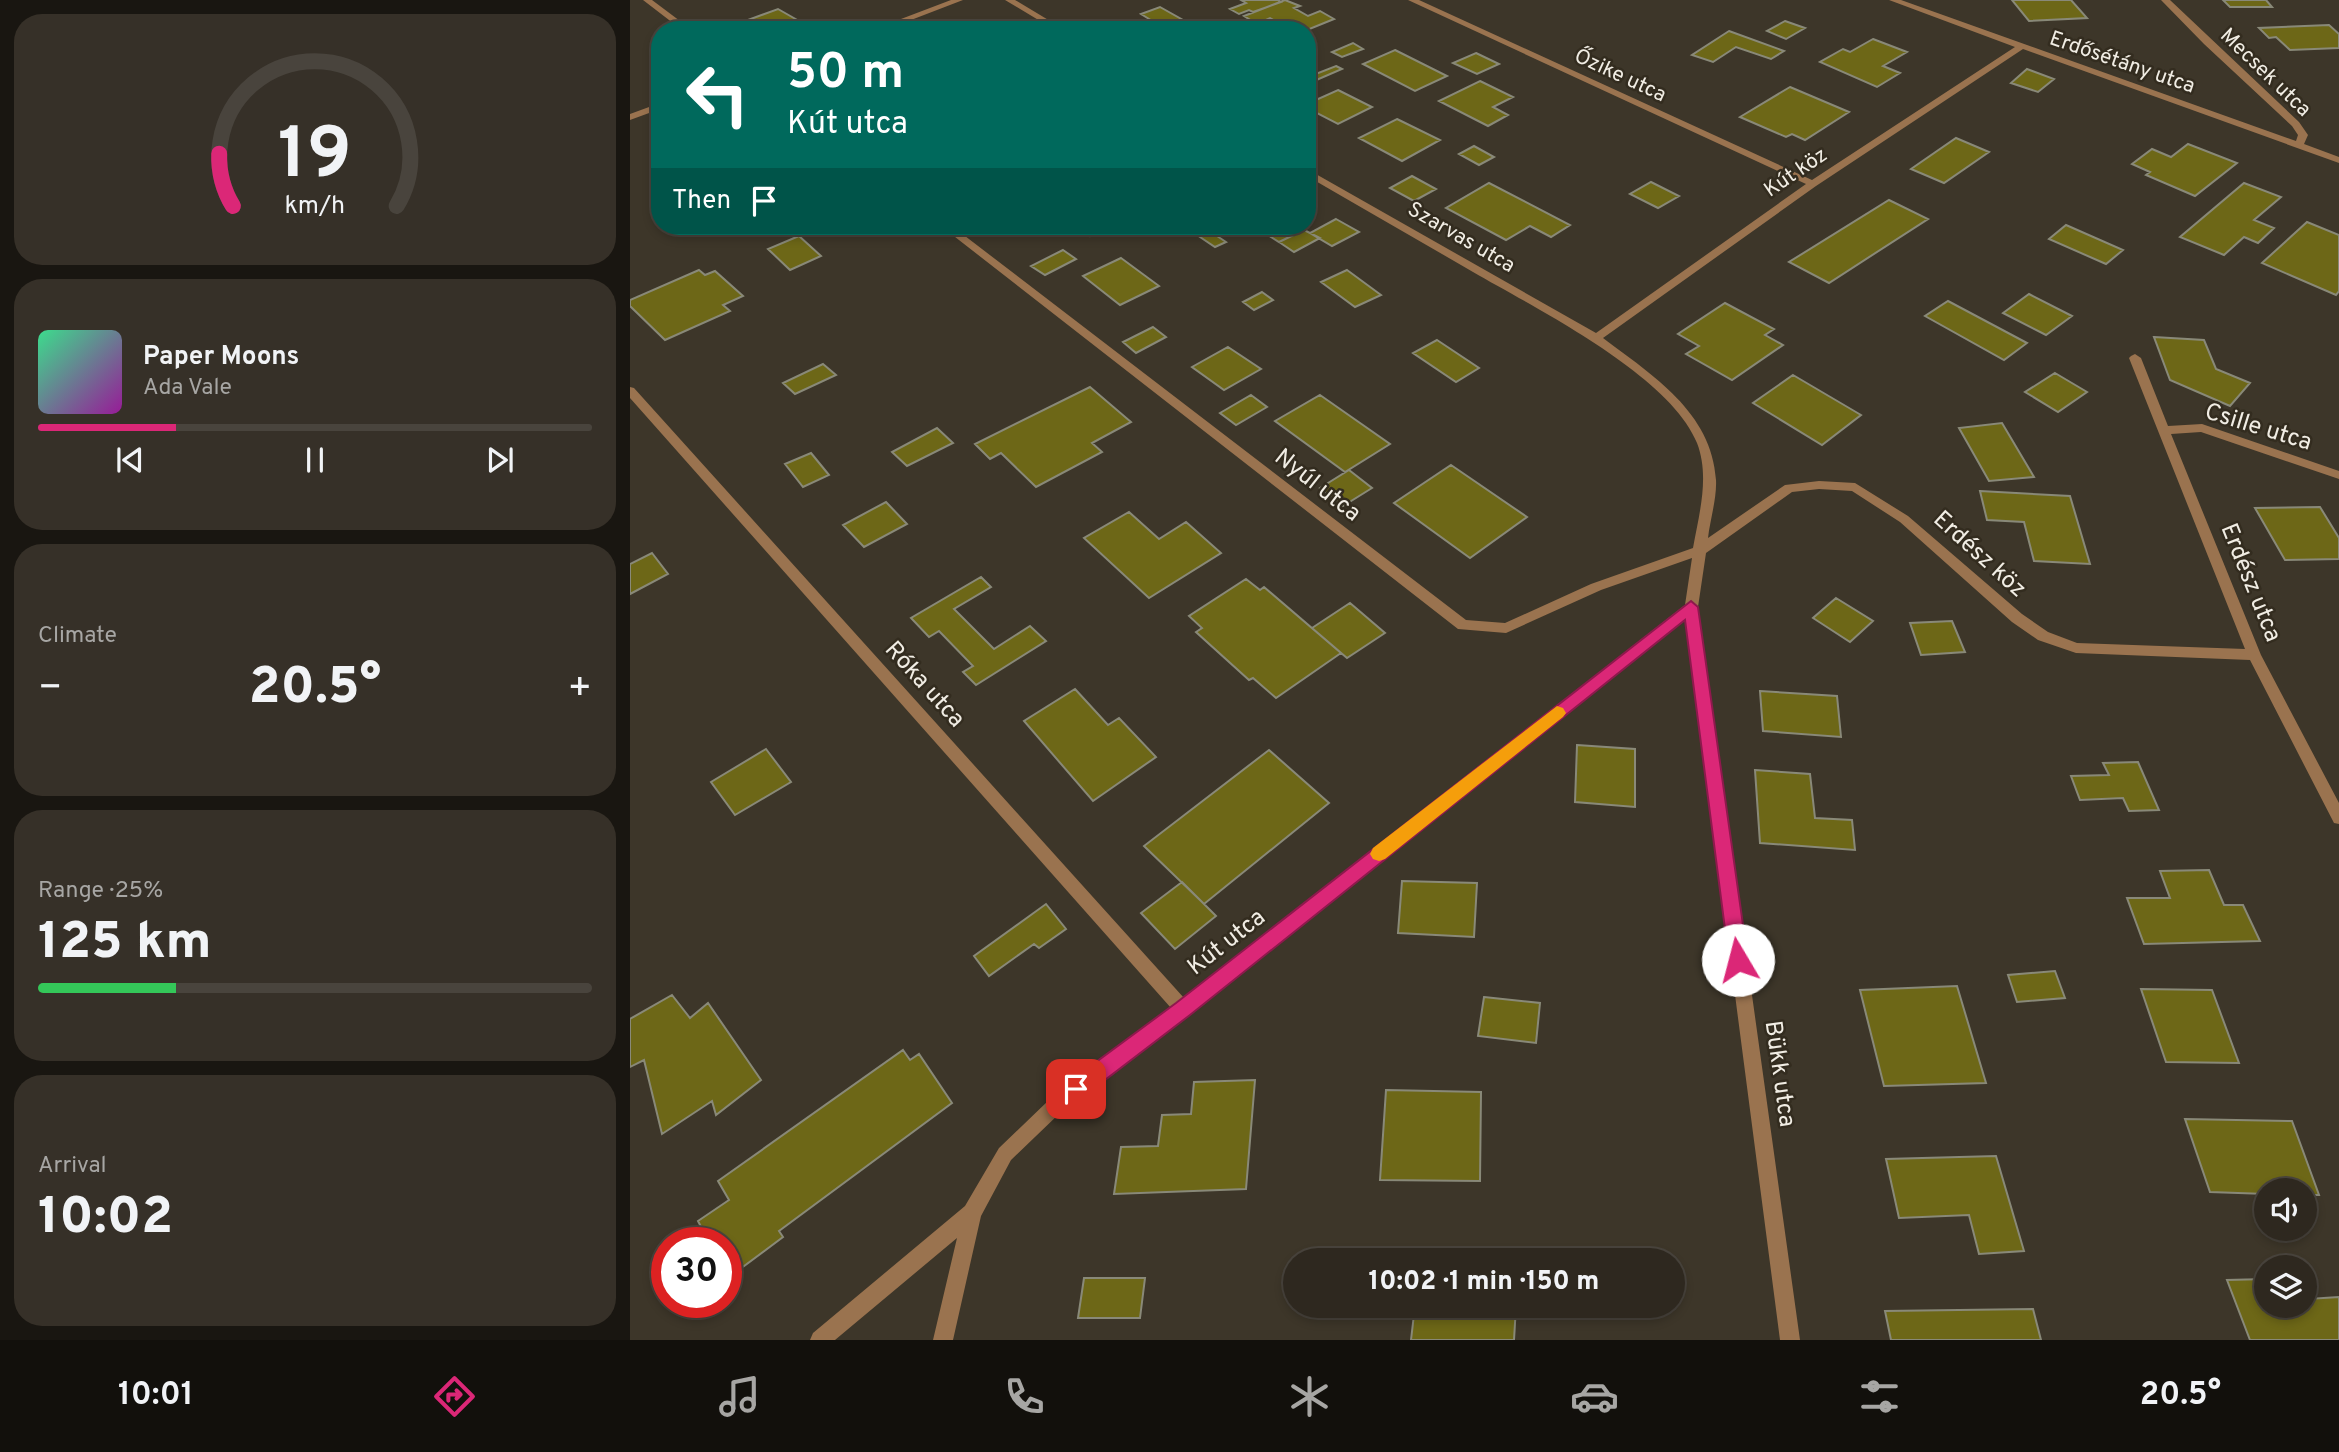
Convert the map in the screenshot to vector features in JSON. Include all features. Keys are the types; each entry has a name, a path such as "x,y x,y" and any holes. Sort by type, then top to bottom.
{"street":[{"path":"647,0 676,21"},
{"path":"901,21 959,0"},
{"path":"1009,0 1045,21"},
{"name":"Őzike utca","path":"1412,0 1813,184"},
{"name":"Erdősétány utca","path":"1893,0 2339,160"},
{"name":"Mecsek utca","path":"2165,0 2296,124 2303,135 2300,144"},
{"name":"Kút köz","path":"1596,338 1813,184 2022,46"},
{"path":"630,117 651,109"},
{"name":"Szarvas utca","path":"1316,177 1596,338 1661,387 1686,414 1703,444 1710,481 1699,551"},
{"name":"Nyúl utca","path":"958,235 1463,625 1506,628 1596,587 1699,551"},
{"name":"Erdész utca","path":"2135,358 2254,655 2339,818"},
{"name":"Róka utca","path":"630,391 1183,1009"},
{"name":"Csille utca","path":"2164,429 2202,428 2339,475"},
{"name":"Erdész köz","path":"1699,551 1789,488 1855,487 1904,519 2017,618 2043,636 2076,648 2254,655"},
{"name":"Bükk utca","path":"1699,551 1691,607 1790,1340"},
{"name":"Kút utca","path":"820,1340 972,1213 1004,1154 1055,1105 1183,1009 1691,607"},
{"path":"943,1340 972,1213"}],"building":[{"path":"1241,0 1281,2 1239,14 1230,9 1246,3"},
{"path":"1285,0 1300,6 1294,8 1308,16 1320,11 1334,19 1316,26 1316,21 1275,21 1270,18 1252,21 1244,16"},
{"path":"2012,0 2071,0 2087,18 2029,21"},
{"path":"2223,0 2266,0 2272,7 2230,7"},
{"path":"1160,7 1185,21 1152,21 1141,14"},
{"path":"778,9 799,21 745,21"},
{"path":"1785,21 1805,28 1786,39 1767,31"},
{"path":"2329,25 2339,34 2339,48 2290,50 2276,37 2269,38 2259,28"},
{"path":"1729,31 1784,51 1771,59 1736,47 1713,62 1692,55"},
{"path":"1873,39 1907,52 1883,66 1900,73 1877,87 1820,62 1843,49 1850,52"},
{"path":"1353,43 1363,49 1342,57 1332,52"},
{"path":"1395,50 1447,76 1415,91 1363,64"},
{"path":"1476,53 1499,64 1477,74 1453,63"},
{"path":"1336,66 1342,69 1316,80 1316,74"},
{"path":"2027,69 2054,79 2038,92 2011,83"},
{"path":"1480,81 1513,97 1493,107 1508,115 1488,126 1439,101"},
{"path":"1790,87 1849,112 1805,140 1792,134 1786,137 1740,117"},
{"path":"1338,90 1372,107 1338,124 1316,113 1316,100"},
{"path":"1397,119 1440,140 1402,161 1359,138"},
{"path":"1956,138 1989,152 1944,183 1911,169"},
{"path":"2188,144 2237,163 2195,196 2146,175 2150,172 2132,164 2152,149 2171,157"},
{"path":"1474,146 1494,157 1479,165 1459,154"},
{"path":"1412,176 1436,189 1414,201 1390,188"},
{"path":"1651,182 1679,196 1658,208 1630,194"},
{"path":"1489,183 1570,225 1551,237 1530,226 1506,240 1446,208"},
{"path":"2244,183 2281,197 2254,220 2274,228 2258,243 2244,237 2224,255 2180,237"},
{"path":"1889,200 1928,219 1829,283 1789,262"},
{"path":"1336,219 1359,232 1332,246 1313,235 1316,235 1316,230"},
{"path":"2307,222 2339,235 2339,291 2336,295 2262,263"},
{"path":"2066,225 2123,250 2106,264 2049,239"},
{"path":"1216,235 1226,242 1215,247 1200,237"},
{"path":"1268,235 1294,235 1279,242"},
{"path":"1294,235 1314,235 1320,238 1294,252 1279,242"},
{"path":"799,236 821,256 790,270 768,249"},
{"path":"1063,250 1076,259 1045,275 1031,266"},
{"path":"1121,258 1159,286 1120,305 1083,276"},
{"path":"699,270 705,275 715,271 743,296 723,305 730,311 665,340 630,306 630,300"},
{"path":"1347,270 1381,295 1355,307 1321,282"},
{"path":"1262,292 1273,300 1254,310 1243,302"},
{"path":"2029,294 2072,316 2046,335 2003,313"},
{"path":"1948,301 2027,343 2004,360 1925,316"},
{"path":"1725,303 1774,329 1765,335 1783,345 1732,380 1686,354 1699,346 1678,334"},
{"path":"1153,327 1166,337 1136,353 1123,342"},
{"path":"2154,337 2204,340 2216,369 2250,383 2230,406 2170,380"},
{"path":"1437,340 1479,368 1456,382 1413,353"},
{"path":"1228,347 1261,369 1224,390 1192,367"},
{"path":"823,364 836,375 795,394 783,383"},
{"path":"2055,373 2087,392 2058,412 2025,392"},
{"path":"1793,375 1861,415 1822,445 1753,403"},
{"path":"1090,387 1131,422 1092,443 1102,452 1036,487 1001,453 990,459 975,444"},
{"path":"1251,395 1267,407 1236,425 1220,413"},
{"path":"1320,395 1390,444 1345,472 1275,421"},
{"path":"2002,423 2034,477 1989,481 1959,428"},
{"path":"937,428 953,443 907,466 892,452"},
{"path":"811,453 829,475 803,487 785,464"},
{"path":"1451,465 1527,517 1470,558 1394,503"},
{"path":"1349,470 1372,488 1343,506 1320,488"},
{"path":"1980,491 2070,496 2090,564 2034,561 2024,522 1987,520"},
{"path":"886,502 907,524 864,547 843,525"},
{"path":"2320,507 2339,538 2339,559 2285,560 2255,508"},
{"path":"1129,512 1159,539 1186,522 1221,553 1149,598 1084,538"},
{"path":"652,553 668,574 630,594 630,564"},
{"path":"981,577 991,587 954,609 994,649 1030,626 1046,641 976,685 963,672 973,666 939,631 929,637 911,618"},
{"path":"1246,579 1260,590 1264,587 1341,653 1276,698 1253,678 1249,680 1196,632 1202,628 1189,616"},
{"path":"1836,598 1873,621 1850,642 1813,618"},
{"path":"1350,603 1385,633 1347,658 1312,628"},
{"path":"1952,621 1965,652 1921,655 1910,623"},
{"path":"1075,689 1108,725 1119,718 1156,757 1093,801 1024,721"},
{"path":"1760,691 1837,696 1841,737 1763,731"},
{"path":"1577,745 1635,749 1635,807 1575,802"},
{"path":"766,749 791,782 735,815 711,782"},
{"path":"1269,750 1329,803 1204,904 1144,846"},
{"path":"2138,762 2159,810 2129,811 2123,798 2080,800 2071,776 2109,775 2103,763"},
{"path":"1755,770 1810,774 1815,818 1852,820 1855,850 1760,843"},
{"path":"2209,870 2224,905 2243,905 2260,941 2144,944 2127,898 2170,898 2160,871"},
{"path":"1402,881 1477,883 1474,937 1398,933"},
{"path":"1182,882 1216,916 1175,949 1141,913"},
{"path":"1046,904 1066,929 1039,948 1034,944 989,976 974,956"},
{"path":"2055,971 2065,998 2017,1002 2008,975"},
{"path":"1957,986 1986,1083 1884,1086 1860,990"},
{"path":"2141,989 2212,990 2239,1063 2166,1062"},
{"path":"672,995 690,1018 708,1003 761,1080 716,1115 712,1101 662,1134 644,1060 630,1067 630,1019"},
{"path":"1484,997 1540,1003 1536,1043 1478,1036"},
{"path":"903,1050 910,1060 919,1054 952,1103 779,1231 783,1237 742,1268 742,1227 701,1227 698,1221 729,1200 718,1181"},
{"path":"1255,1080 1246,1189 1114,1194 1121,1147 1158,1146 1162,1115 1191,1114 1194,1082"},
{"path":"1386,1090 1481,1092 1480,1181 1380,1180"},
{"path":"2185,1119 2292,1121 2313,1178 2254,1178 2254,1194 2210,1192"},
{"path":"1996,1156 2024,1251 1979,1254 1969,1215 1899,1218 1886,1159"},
{"path":"1084,1278 1145,1278 1140,1318 1078,1318"},
{"path":"2254,1279 2254,1318 2317,1318 2317,1298 2339,1297 2339,1340 2250,1340 2227,1280"},
{"path":"2033,1309 2041,1340 1891,1340 1885,1311"},
{"path":"1414,1318 1515,1318 1514,1340 1411,1340"}],"slow traffic":[{"path":"1379,854 1557,713"}],"route":[{"path":"1076,1089 1183,1009 1691,607 1738,960"}]}
